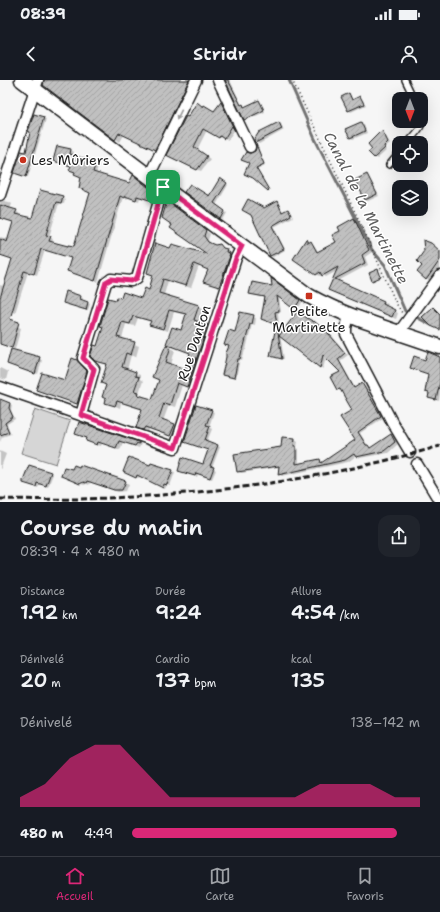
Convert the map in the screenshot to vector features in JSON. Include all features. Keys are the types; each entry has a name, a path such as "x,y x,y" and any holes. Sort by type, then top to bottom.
{"main road":[{"path":"22,80 36,85 163,187 309,296 326,306 349,315 403,327 440,347"}],"street":[{"path":"149,176 196,80"},
{"path":"218,80 250,147"},
{"path":"0,195 36,85"},
{"path":"0,387 81,415 94,369 83,358 106,282 111,279 131,281 137,278 163,187"},
{"name":"Rue Danton","path":"81,415 175,448 236,258 242,246"},
{"path":"403,327 440,276"},
{"path":"349,315 346,334 392,422 410,452"},
{"path":"417,464 440,502"}],"lane":[{"path":"405,80 411,92"},
{"path":"413,136 420,128"},
{"path":"389,165 392,161"}],"path":[{"path":"292,80 366,234 396,303 403,327"}],"shaded area":[{"path":"35,409 70,421 56,464 21,453"}],"building":[{"path":"44,80 189,80 155,150 119,133 115,140 43,85"},
{"path":"225,80 228,80 241,105 243,104 244,107 259,100 264,110 244,120"},
{"path":"349,93 352,100 360,96 364,104 348,111 341,97"},
{"path":"197,102 203,107 204,105 214,111 221,102 235,131 232,126 224,139 220,136 219,138 203,129 194,147 207,156 197,170 166,155 186,116 188,117"},
{"path":"34,114 44,117 26,177 14,173 21,151 26,152 30,132 28,131"},
{"path":"279,122 282,129 255,143 254,140 259,132"},
{"path":"361,122 365,131 350,138 345,129"},
{"path":"382,130 388,142 384,146 385,148 374,158 368,152 372,149 368,144"},
{"path":"256,144 264,164 256,168 269,190 268,191 253,178 244,174 249,163 241,160 246,152 250,153 255,151"},
{"path":"57,146 71,149 70,154 96,162 93,172 129,183 133,175 153,191 149,200 137,196 136,200 125,196 124,198 120,196 95,281 67,271 71,258 41,249 34,274 24,271 10,319 19,322 12,348 0,344 0,298 12,259 0,255 0,239 7,242 13,222 0,218 0,205 17,210 15,214 32,218 40,190 63,196 61,203 56,202 46,235 51,236 49,241 74,246 90,193 79,188 81,177 74,174 75,172 69,170 71,166 53,161"},
{"path":"367,174 377,194 365,200 355,180"},
{"path":"220,178 227,183 214,203 225,211 221,219 184,192 190,184 209,196"},
{"path":"248,199 264,208 277,201 282,212 288,209 291,215 272,226 284,249 270,256 251,215 242,210"},
{"path":"167,201 206,230 204,236 208,242 215,245 220,244 223,248 227,249 226,252 230,253 219,287 203,282 208,270 194,264 186,286 163,279 159,293 199,305 194,320 208,325 187,387 177,383 170,405 164,403 159,418 175,424 170,436 145,427 143,430 136,428 142,409 117,401 115,406 105,403 106,399 102,397 106,385 101,383 107,364 95,361 90,356 94,345 97,346 103,327 100,326 108,298 116,300 117,297 121,298 123,292 141,298 145,288 149,290 153,275 147,273 155,243 170,248 172,244 207,254 170,228 172,225 162,218","holes":["169,310 186,314 181,330 172,327 166,344 190,353 185,369 166,362 171,346 166,345 152,377 159,380 152,399 138,395 139,392 134,391 139,377 135,376 136,372 122,367 126,353 131,355 135,342 117,337 122,322 130,324 133,316 151,321 149,325 163,329"]},
{"path":"354,218 369,250 362,255 365,263 335,279 384,301 383,304 395,310 392,317 328,290 338,267 322,276 320,272 316,275 293,259 306,239 308,243 311,241 317,252 336,242 332,235 340,231 338,227"},
{"path":"423,240 431,243 440,251 440,260 426,280 417,272 422,266 417,261 424,251"},
{"path":"378,269 381,277 372,281 369,273"},
{"path":"271,278 300,300 297,305 291,307 277,296 279,311 275,312 277,325 261,319 265,297 249,294 252,282 272,286"},
{"path":"66,291 81,296 80,299 88,302 86,310 63,303"},
{"path":"433,307 440,314 440,330 431,326 422,317"},
{"path":"240,312 254,315 240,359 238,359 234,378 222,375 226,353 229,346 224,345 229,330 235,332"},
{"path":"297,312 314,321 329,334 345,353 338,359 354,388 362,383 381,416 358,432 366,445 370,448 391,434 395,442 384,451 356,457 354,454 345,460 278,475 279,466 237,472 234,454 281,447 282,437 295,438 294,446 296,446 296,464 320,459 321,463 355,440 340,417 352,410 340,389 337,390 330,377 340,372 323,355 320,368 279,336"},
{"path":"277,326 282,359 270,356"},
{"path":"11,349 40,357 35,374 7,364"},
{"path":"428,352 440,357 440,382 436,400 428,398 429,393 425,392 428,374 410,368 414,356 425,360"},
{"path":"72,358 77,360 87,371 77,404 36,390 42,373 65,380"},
{"path":"0,399 10,403 9,408 13,417 5,423 9,432 0,435"},
{"path":"196,405 212,410 206,425 210,426 205,440 218,445 210,466 214,467 210,478 196,473 195,476 178,471 182,457 203,464 208,450 184,442"},
{"path":"79,422 139,442 139,444 137,443 135,446 119,441 116,448 98,442 97,445 86,441 87,438 75,434"},
{"path":"129,457 150,465 151,463 173,470 167,485 164,484 163,488 137,475 136,478 123,472"},
{"path":"29,465 51,472 46,486 37,483 36,487 23,483"},
{"path":"74,465 79,467 80,465 126,481 122,490 114,490 87,481 86,483 83,482 80,484 61,476 64,467 72,469"}],"waterway":[{"name":"Canal de la Martinette","path":"289,80 315,139 372,250 385,265 405,311 431,325"}],"railway":[{"path":"0,499 112,498 167,495 222,489 277,482 332,472 440,446"}],"place":[{"name":"Les Mûriers","path":"23,160"},
{"name":"Petite Martinette","path":"309,296"}],"route":[{"path":"163,187 242,246 236,258 175,448 81,415 94,369 83,358 106,282 111,279 131,281 137,278 163,187"}]}
